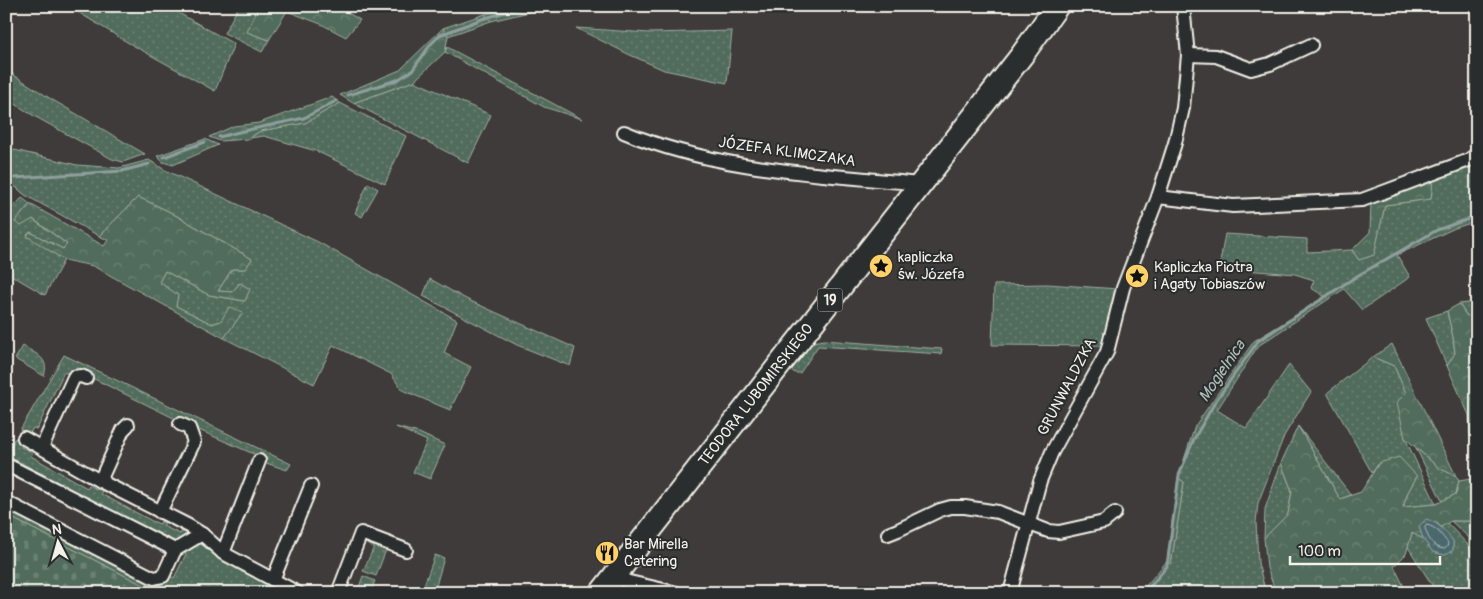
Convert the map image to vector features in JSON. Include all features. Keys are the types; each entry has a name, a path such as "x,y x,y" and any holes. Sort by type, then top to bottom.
{"highway":[{"name":"TEODORA LUBOMIRSKIEGO","path":"606,585 1022,55 1056,6"}],"street":[{"name":"GRUNWALDZKA","path":"1010,593 1040,481 1052,452 1107,352 1123,288 1158,197 1176,143 1183,108 1188,55 1183,6"},
{"path":"1188,55 1216,56 1251,69 1270,64 1310,45"},
{"name":"JÓZEFA KLIMCZAKA","path":"624,132 677,151 753,167 921,184"},
{"path":"1158,197 1233,206 1362,200 1469,160 1477,154"},
{"path":"42,448 74,377 81,376 86,378"},
{"path":"160,512 194,442 189,428 180,424"},
{"path":"100,480 123,430 128,425"},
{"path":"24,438 202,534 223,552 298,593"},
{"path":"223,552 259,461"},
{"path":"9,466 175,550"},
{"path":"274,580 311,486"},
{"path":"6,502 154,578 164,576 175,550 202,534"},
{"path":"888,534 940,510 951,507 998,512 1048,531 1059,532 1104,522 1115,513"},
{"path":"338,593 361,533 406,550"},
{"path":"606,585 677,593"}],"green space":[{"path":"68,6 166,6 234,44 215,91 127,42"},
{"path":"239,6 259,6 248,32 269,40 262,52 224,33"},
{"path":"259,6 336,6 360,20 346,37 321,24 287,11 269,40 247,32"},
{"path":"512,6 541,6 542,9 491,21 485,14"},
{"path":"485,14 491,21 448,36 443,28"},
{"path":"443,28 448,36 445,52 414,81 353,103 340,95 400,70"},
{"path":"576,28 649,33 732,31 727,83 664,70"},
{"path":"447,47 582,119 544,107 445,52"},
{"path":"6,70 51,99 145,154 123,162 112,159 34,116 6,98"},
{"path":"414,81 491,115 468,163 353,103"},
{"path":"332,97 340,103 305,123 260,131 248,139 220,141 209,137 234,126 259,123"},
{"path":"340,103 406,136 385,184 316,151 264,136 250,138 260,131 305,123"},
{"path":"205,139 218,145 173,165 163,162 157,156"},
{"path":"6,148 77,165 119,168 149,160 165,170 318,242 457,320 444,353 471,367 450,410 402,390 391,374 333,345 314,384 224,338 242,313 212,324 176,306 177,295 159,282 165,271 209,295 244,301 239,283 233,292 218,291 232,269 245,269 252,259 168,211 138,197 99,236 25,195 6,179"},
{"path":"1474,161 1477,163 1477,221 1455,228 1397,255 1410,277 1362,310 1344,289 1258,346 1217,410 1246,428 1289,365 1311,392 1284,436 1258,503 1256,522 1258,563 1266,593 1140,593 1167,561 1171,564 1184,482 1178,478 1195,426 1254,341 1326,297 1311,288 1314,280 1295,274 1219,268 1225,234 1307,239 1307,252 1352,250 1359,260 1374,254 1385,205 1431,199 1433,179"},
{"path":"1433,179 1431,199 1385,205 1374,255 1359,260 1352,250 1370,232 1371,202"},
{"path":"368,183 378,189 362,217 355,213"},
{"path":"138,197 168,211 252,259 245,269 232,269 218,291 232,292 240,283 250,289 245,301 209,295 165,271 159,282 178,295 176,306 212,324 221,321 229,307 243,312 224,338 93,266 64,260 27,236 30,232 63,249 67,244 33,219 21,226 15,222 30,204 104,246 108,240 99,236"},
{"path":"22,198 30,204 15,222 32,219 67,244 63,249 30,232 27,235 64,260 45,295 6,272 6,214"},
{"path":"430,279 466,299 575,348 570,366 517,345 423,296"},
{"path":"1047,284 1118,289 1103,346 992,345 994,285"},
{"path":"1477,302 1477,320 1466,315 1459,304"},
{"path":"1459,304 1466,315 1477,320 1477,435 1470,435 1469,415 1447,366 1455,353 1447,311"},
{"path":"1447,311 1455,354 1447,366 1426,318"},
{"path":"824,340 942,349 941,354 818,346 800,373 795,373 791,370 812,342"},
{"path":"1392,344 1456,476 1439,468 1405,438 1397,402 1406,393 1394,366 1373,357"},
{"path":"23,346 41,357 45,365 44,376 15,359"},
{"path":"64,355 291,464 287,470 254,459 256,455 192,427 76,370 71,375 64,372 37,429 33,428 29,435 20,430"},
{"path":"1373,357 1394,366 1406,393 1405,438 1436,504 1403,507 1408,492 1417,476 1379,463 1372,473 1327,393"},
{"path":"1298,426 1351,495 1340,499"},
{"path":"1298,426 1340,499 1361,492 1379,463 1399,457 1417,476 1408,492 1403,507 1436,504 1456,494 1459,481 1477,478 1477,537 1475,537 1469,521 1451,521 1441,527 1436,522 1419,526 1423,539 1412,533 1406,554 1394,566 1407,593 1276,593 1267,568 1264,538 1288,514 1292,491 1281,463"},
{"path":"396,427 419,433 445,445 430,479 413,472 427,441"},
{"path":"15,438 24,442 21,447 33,452 31,456 87,488 89,485 98,490 102,486 101,494 152,521 160,524 161,521 165,522 163,526 180,534 185,528 191,535 174,543 6,455"},
{"path":"1416,448 1439,468 1456,476 1459,481 1456,494 1442,501"},
{"path":"1281,463 1292,491 1288,514 1264,538 1265,509"},
{"path":"1178,478 1184,482 1171,564 1167,561"},
{"path":"6,506 155,585 153,590 6,515"},
{"path":"6,515 153,590 159,593 6,593"},
{"path":"1451,521 1470,521 1475,537 1477,537 1477,593 1437,593 1408,547 1412,532 1423,539 1433,552 1445,555 1453,550 1453,541 1441,527 1447,523 1469,546 1469,538"},
{"path":"367,541 386,550 376,576 363,571 374,547 364,543"},
{"path":"198,544 207,546 210,550 292,593 159,593 153,590 155,585 162,584 170,576 174,578 186,554 180,552 186,547"},
{"path":"435,555 444,558 435,589 424,585"},
{"path":"363,576 375,581 370,593 357,593"}],"water":[{"path":"1426,519 1438,525 1447,534 1453,541 1453,550 1445,555 1433,552 1423,539 1419,526"}],"waterway":[{"path":"348,95 397,80 412,71 430,45 440,35 482,19 526,6"},
{"path":"219,137 304,118 336,101"},
{"path":"164,157 205,142"},
{"path":"6,176 14,178 122,171 149,164"},
{"name":"Mogielnica","path":"1145,593 1167,566 1179,475 1194,439 1215,402 1258,341 1357,276 1437,230 1477,216"}],"place":[{"name":"kapliczka św. Józefa","path":"881,266"},
{"name":"Kapliczka Piotra i Agaty Tobiaszów","path":"1137,276"},
{"name":"Bar Mirella Catering","path":"607,553"}]}
